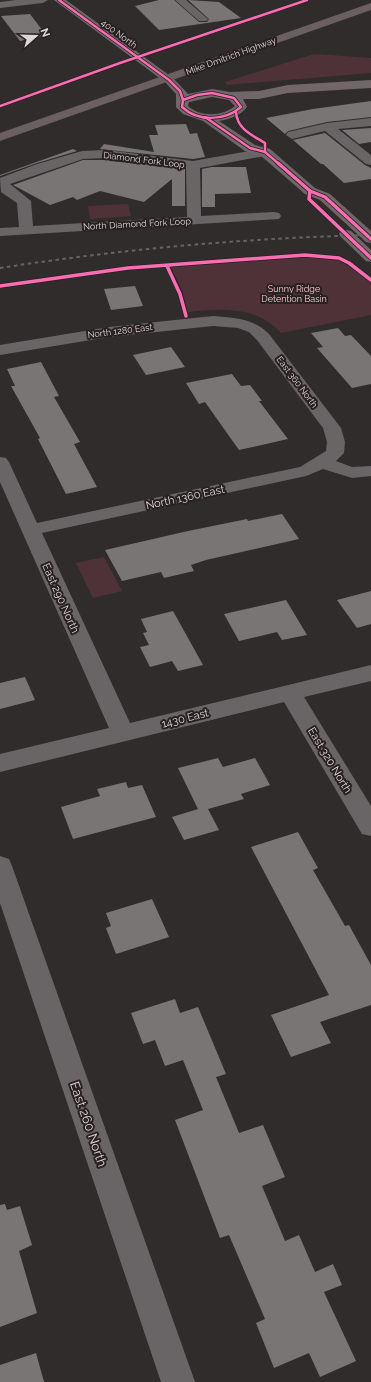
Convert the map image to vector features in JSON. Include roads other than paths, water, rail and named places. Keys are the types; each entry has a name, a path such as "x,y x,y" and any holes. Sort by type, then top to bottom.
{"highway":[{"name":"Mike Dmitrich Highway","path":"0,137 371,6"}],"main road":[{"name":"400 North","path":"59,0 169,80"},
{"path":"169,80 212,93 229,96 259,95 288,89 308,89 370,84"},
{"path":"169,80 183,96 181,103 184,110 192,114 205,117 221,116 272,98 300,93 308,89"},
{"path":"183,100 197,95 212,93"},
{"path":"229,96 239,101 235,120 240,126 265,143 265,152"},
{"path":"205,117 250,148 265,152 310,191 325,197 371,239"},
{"path":"310,191 309,199 371,258"}],"street":[{"path":"0,5 44,0"},
{"path":"180,0 203,19"},
{"path":"292,135 327,127 371,122"},
{"path":"327,127 371,161"},
{"name":"Diamond Fork Loop","path":"26,230 24,201 6,189 2,182 42,167 82,155 106,154 193,165 265,152"},
{"path":"193,165 194,220"},
{"name":"North Diamond Fork Loop","path":"0,232 274,216"},
{"name":"North 1280 East","path":"0,350 109,332 213,321 241,323"},
{"name":"East 360 North","path":"241,323 255,328 263,337 332,428 336,442 329,458"},
{"path":"329,458 345,473 357,474 371,471"},
{"name":"North 1360 East","path":"30,530 306,471 329,458"},
{"name":"East 290 North","path":"0,462 122,733"},
{"name":"1430 East","path":"0,764 371,673"},
{"name":"East 320 North","path":"290,692 371,827"},
{"name":"East 260 North","path":"0,866 178,1382"}],"railway":[{"path":"0,268 138,250 324,236 371,235"}],"park label":[{"name":"Sunny Ridge Detention Basin","path":"294,294"}]}
